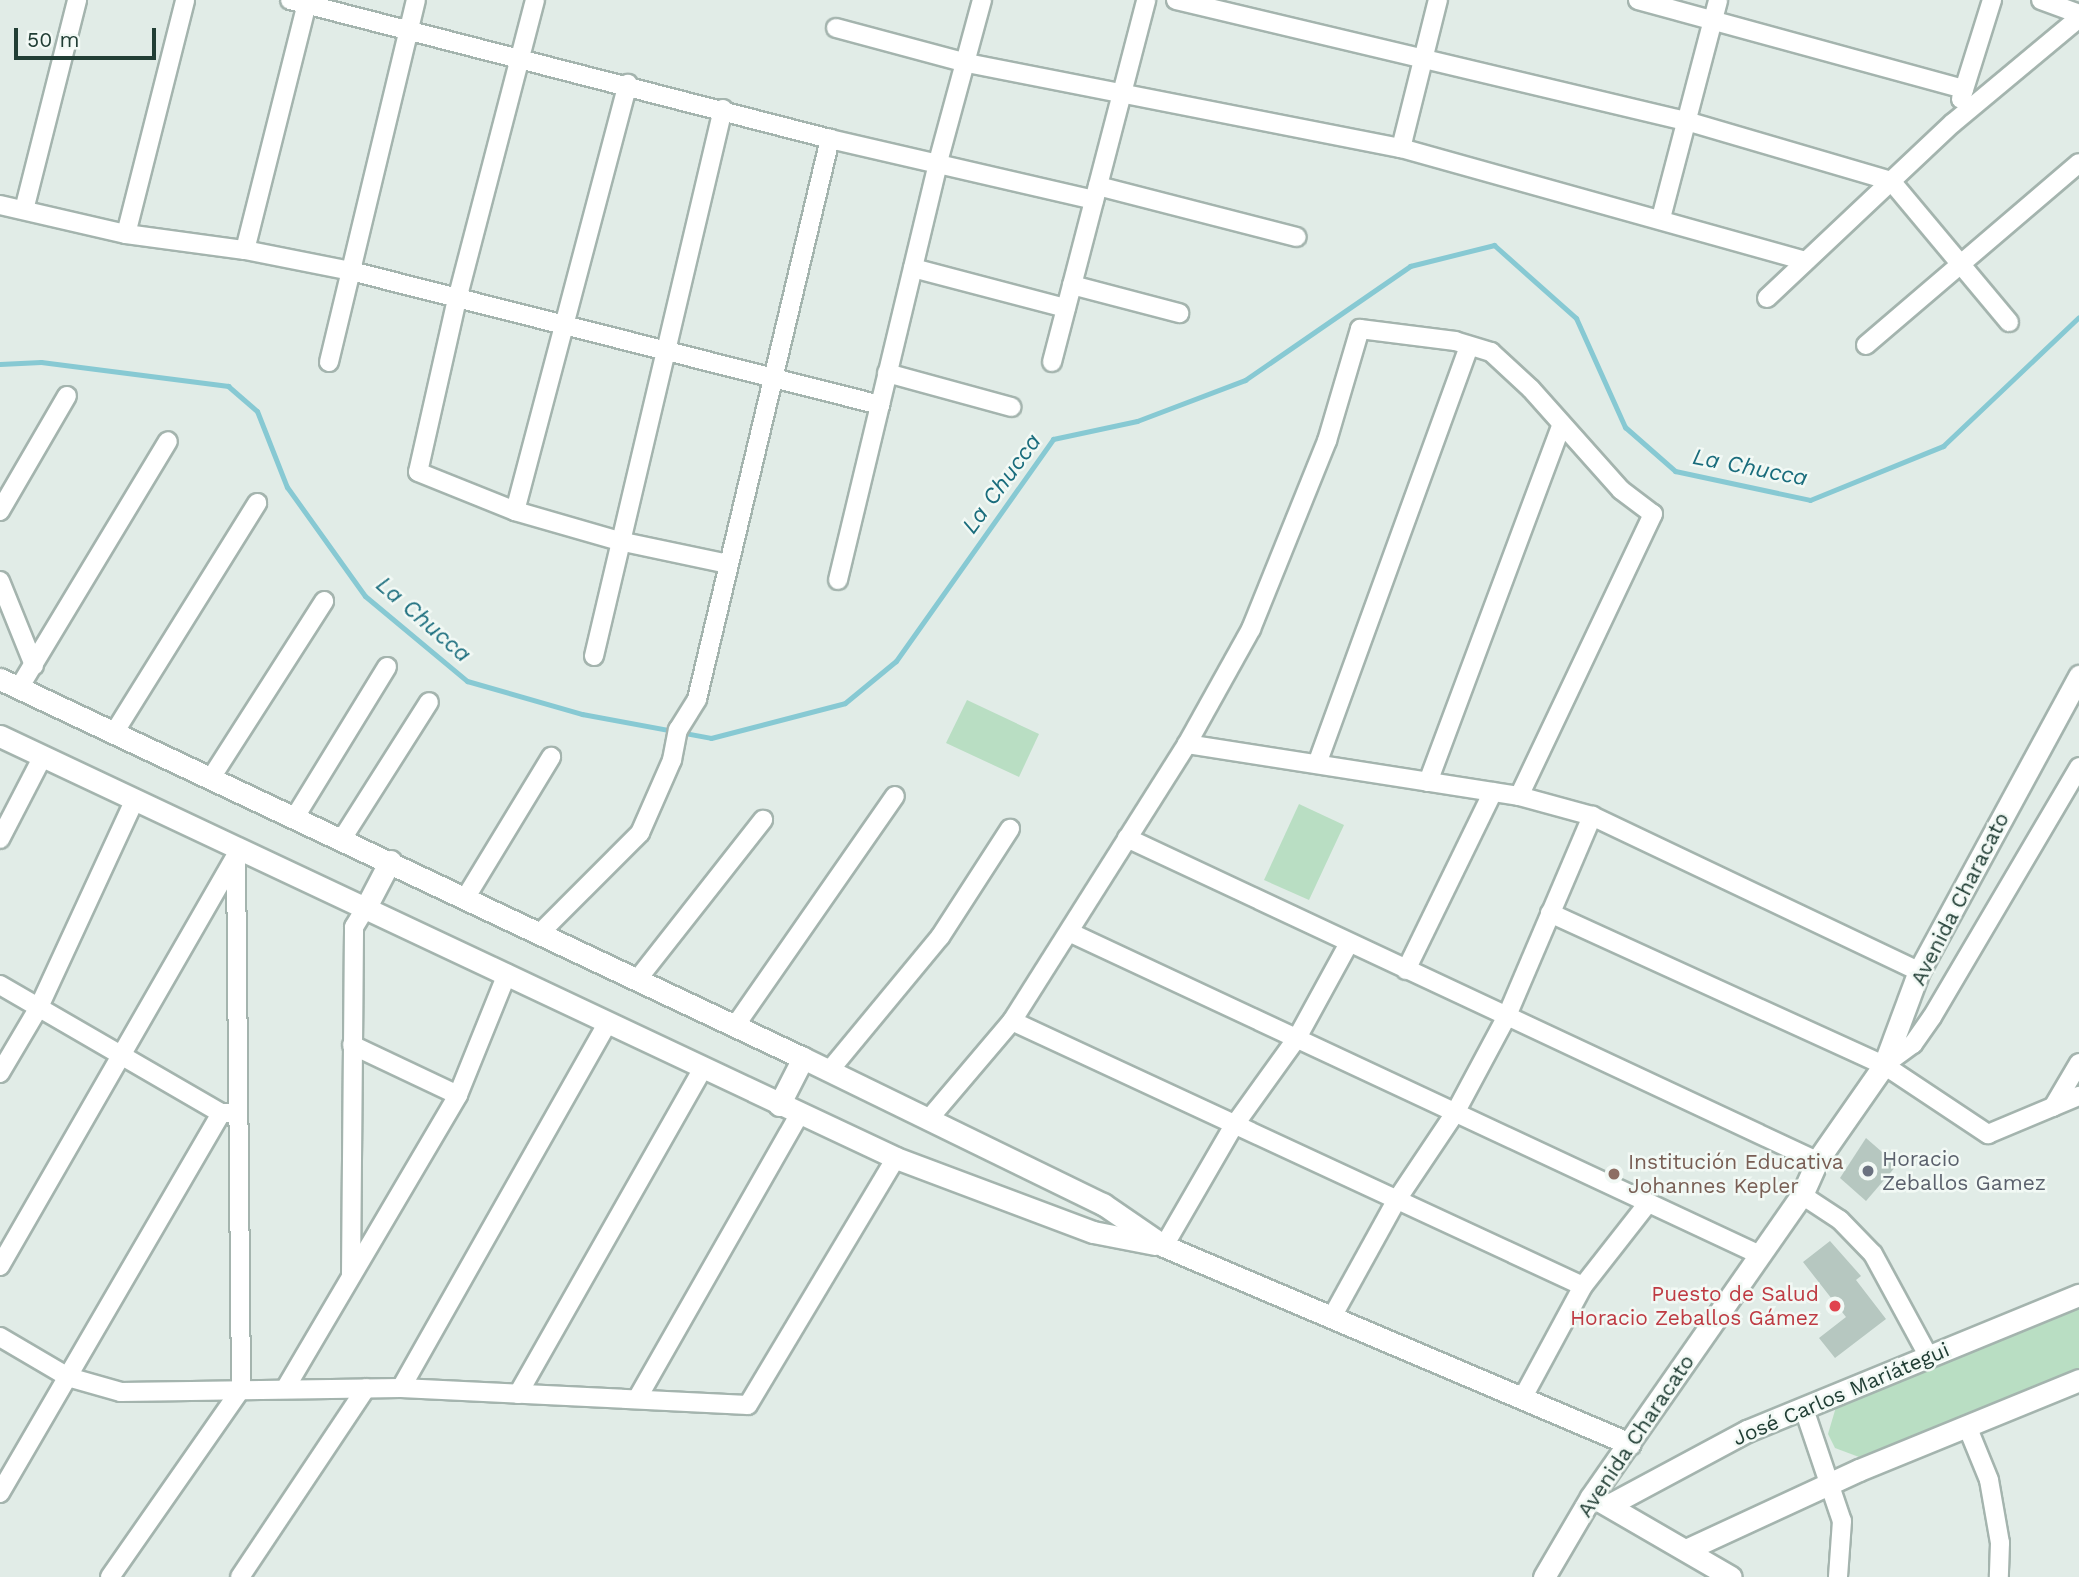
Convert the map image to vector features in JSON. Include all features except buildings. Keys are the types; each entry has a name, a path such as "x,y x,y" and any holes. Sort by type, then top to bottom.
{"street":[{"path":"24,210 78,0"},
{"path":"126,234 185,0"},
{"path":"329,362 416,0"},
{"path":"535,0 457,299 418,472 515,511 619,541 728,564"},
{"path":"838,580 938,162 982,0"},
{"path":"1052,362 1146,0"},
{"path":"1176,0 1422,55 1686,121 1891,181 2009,322"},
{"path":"1401,148 1422,55 1438,0"},
{"path":"1638,0 1964,89"},
{"path":"1661,218 1718,0"},
{"path":"1953,122 1992,0"},
{"path":"1767,298 1953,122 2079,16 2041,0"},
{"path":"245,250 301,1 408,31 628,84 830,139 1297,237"},
{"path":"836,28 967,63 1121,96 1401,148 1661,218 1806,261"},
{"path":"515,511 562,325 628,84"},
{"path":"594,656 619,541 668,352 723,110"},
{"path":"539,934 640,833 672,760 678,730 697,699 830,139"},
{"path":"1866,345 2079,163"},
{"path":"0,205 126,234 245,250 351,271 880,404"},
{"path":"913,268 1066,308"},
{"path":"1072,285 1180,313"},
{"path":"929,1120 1013,1021 1187,744 1261,604 1327,441 1360,329 1469,346 1491,352 1621,490 1653,514 1519,796"},
{"path":"1317,764 1469,346"},
{"path":"887,373 1011,407"},
{"path":"0,511 67,396"},
{"path":"1428,782 1561,426"},
{"path":"19,688 168,441"},
{"path":"114,733 257,503"},
{"path":"0,581 34,665"},
{"path":"211,778 324,601"},
{"path":"295,817 387,667"},
{"name":"Avenida Characato","path":"1544,1577 1600,1501 1629,1444 1802,1195 1817,1161 1884,1065 1919,971 2079,676"},
{"path":"0,679 466,897 1103,1204 1164,1246 1629,1444"},
{"path":"342,839 429,702"},
{"path":"0,736 135,799 239,852 366,907 799,1115 896,1158 1093,1232 1164,1246"},
{"path":"1187,744 1519,796 1592,816 1919,971"},
{"path":"0,839 43,756"},
{"path":"466,897 551,757"},
{"path":"1884,1065 1913,1044 1932,1017 2079,767"},
{"path":"1406,970 1493,792"},
{"path":"735,1026 895,796"},
{"path":"0,1073 39,1007 135,799"},
{"path":"1332,1317 1396,1201 1455,1112 1506,1018 1592,816"},
{"path":"637,980 764,820"},
{"path":"829,1071 940,937 1010,829"},
{"path":"1128,838 1506,1018 1817,1161"},
{"path":"0,1266 239,852"},
{"path":"110,1577 241,1390 230,1113 239,852"},
{"path":"351,1276 354,928 390,861"},
{"path":"1550,913 1884,1065 1988,1134 2079,1096"},
{"path":"1069,932 1760,1255"},
{"path":"1164,1246 1233,1127 1297,1038 1349,943"},
{"path":"285,1389 458,1096 507,974"},
{"path":"0,985 230,1113"},
{"path":"1013,1021 1233,1127 1583,1286"},
{"path":"401,1388 608,1022"},
{"path":"352,1045 458,1096"},
{"path":"779,1105 803,1058"},
{"path":"2053,1107 2079,1063"},
{"path":"518,1394 703,1069"},
{"path":"0,1493 230,1113"},
{"path":"637,1399 799,1115"},
{"path":"0,1338 68,1377 121,1392 401,1388 748,1405 896,1158"},
{"path":"1802,1195 1840,1220 1873,1254 1929,1357"},
{"path":"1523,1397 1583,1286 1647,1203"},
{"name":"José Carlos Mariátegui","path":"1600,1501 1747,1431 2079,1295"},
{"path":"1688,1549 1831,1483 2079,1380"},
{"path":"240,1577 366,1388"},
{"path":"1804,1409 1842,1521 1838,1577"},
{"path":"1967,1426 1989,1480 2000,1543 1999,1577"},
{"path":"1600,1501 1688,1549 1720,1574"}],"green space":[{"path":"967,700 1039,734 1019,777 946,743"},
{"path":"1299,804 1344,825 1309,900 1264,880"},
{"path":"2079,1304 2079,1370 1859,1457 1835,1448 1828,1434 1836,1407"}],"waterway":[{"name":"La Chucca","path":"0,364 41,362 228,386 257,411 287,487 365,596 467,681 582,714 711,738 845,703 896,661 1053,439 1137,421 1245,380 1410,266 1494,245 1576,318 1625,427 1675,471 1810,500 1943,446 2079,317"}],"place":[{"name":"Horacio Zeballos Gamez","path":"1868,1171"},
{"name":"Institución Educativa Johannes Kepler","path":"1614,1174"},
{"name":"Puesto de Salud Horacio Zeballos Gámez","path":"1835,1306"}]}
